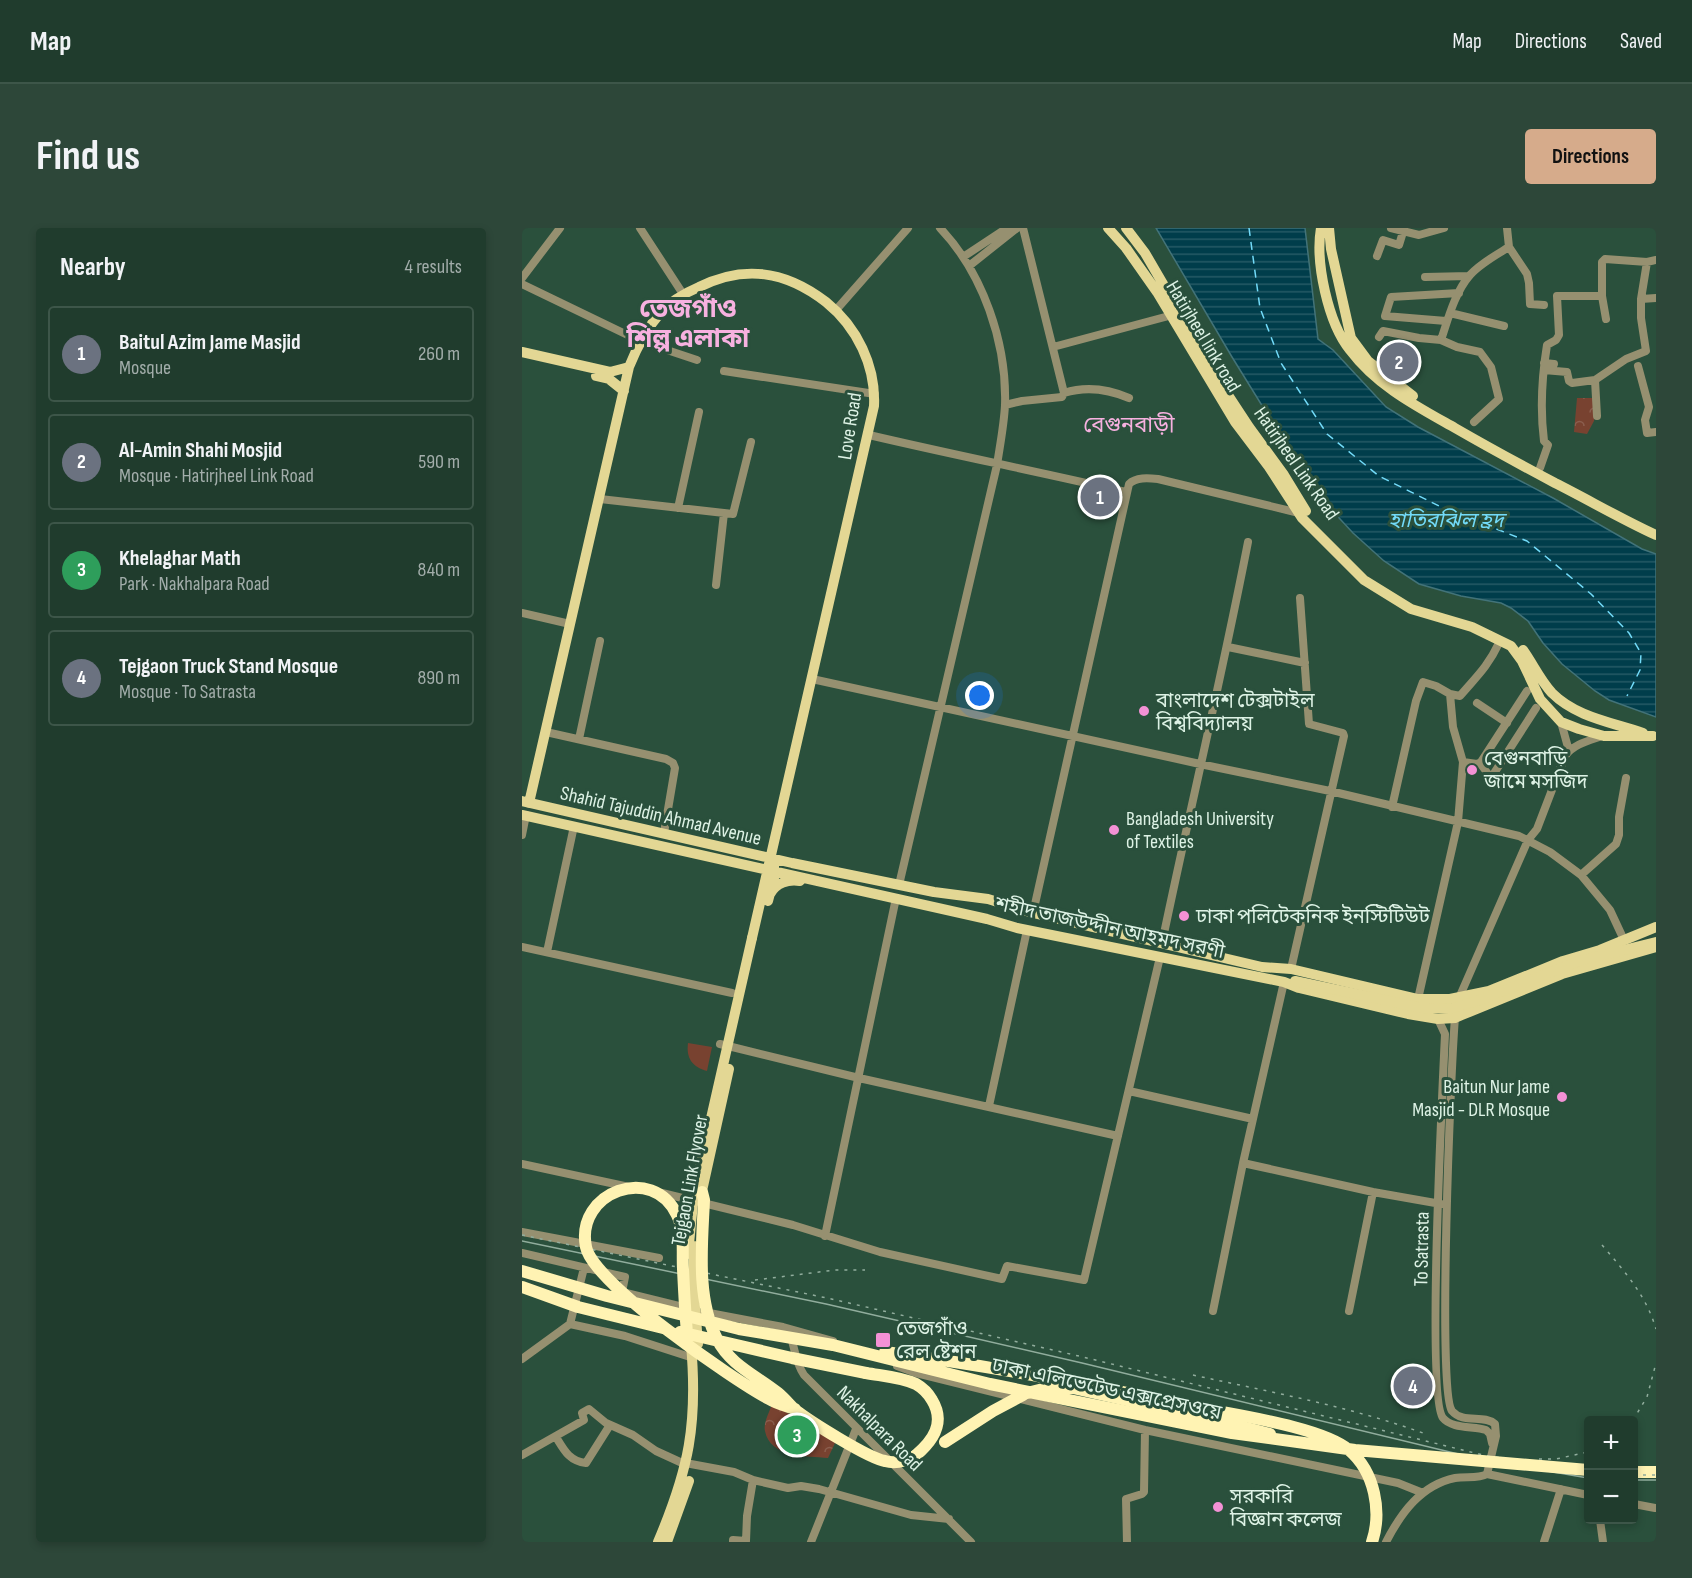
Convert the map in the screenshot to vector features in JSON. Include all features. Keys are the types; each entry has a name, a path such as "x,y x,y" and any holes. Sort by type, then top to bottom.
{"highway":[{"path":"691,1355 689,1343 687,1333 682,1240 678,1217 668,1202 647,1189 625,1188 610,1194 593,1210 586,1228 588,1256 597,1269 683,1342 691,1347 706,1359 770,1400 795,1409 878,1460 906,1461 928,1452 1023,1395 1054,1387 1080,1390 1219,1421 1300,1444"},
{"path":"702,1192 705,1298 710,1323 718,1342 736,1363 779,1393 795,1409"},
{"name":"ঢাকা এলিভেটেড এক্সপ্রেসওয়ে","path":"522,1271 607,1296 739,1329 833,1345 990,1384 1232,1433 1355,1450 1584,1470"},
{"path":"522,1287 560,1302 596,1312 792,1358 916,1384 923,1388 934,1404 938,1417 935,1434 915,1456"},
{"path":"833,1345 1052,1377 1244,1416 1314,1433 1349,1450 1370,1481 1376,1507 1376,1525 1372,1542"},
{"path":"1638,1472 1656,1472"}],"main road":[{"name":"Hatirjheel link road","path":"1108,228 1149,280 1235,422 1310,527 1368,584 1419,612"},
{"name":"Hatirjheel Link Road","path":"1126,228 1145,253 1242,417 1277,464 1318,528 1370,580 1394,596 1426,611 1466,620 1515,642 1552,693 1570,707 1586,715 1655,736"},
{"path":"1323,229 1345,327 1368,361 1404,390 1475,433 1656,527"},
{"path":"1323,229 1320,262 1334,318 1346,345 1369,373 1392,390 1470,436 1624,521 1656,535"},
{"name":"Love Road","path":"526,802 546,732 629,367 640,341 663,310 684,294 727,276 748,273 771,274 787,279 804,287 836,310 846,321 867,360 875,394 873,418 785,792 766,893"},
{"path":"522,352 610,375 624,391"},
{"path":"522,360 610,375 629,367"},
{"name":"Hatirjheel Link Road","path":"1419,612 1489,631 1514,650 1522,661 1540,699 1562,722 1604,736 1655,736"},
{"path":"785,792 787,807 778,846 782,854 792,863"},
{"name":"Shahid Tajuddin Ahmad Avenue","path":"526,802 681,837 771,866 792,863"},
{"name":"শহীদ তাজউদ্দীন আহমদ সরণী","path":"524,815 755,866 771,866 832,884 1022,929 1289,981 1299,988 1408,1014 1438,1019 1455,1018"},
{"path":"678,849 681,837"},
{"name":"শহীদ তাজউদ্দীন আহমদ সরণী","path":"792,863 934,892 988,899 1033,913 1262,967 1291,969 1422,1000 1465,997"},
{"path":"755,866 766,893 788,880 825,886 832,884"},
{"name":"Tejgaon Link Flyover","path":"667,1542 688,1483 698,1437 701,1385 694,1258 696,1226 766,893"},
{"path":"987,919 1005,916 1007,912 1005,904"},
{"path":"1022,929 1014,923 1016,917 1033,913"},
{"path":"1605,950 1624,939 1656,927"},
{"path":"1465,997 1486,992 1563,962 1633,943 1656,934"},
{"name":"Tejgaon Link Flyover","path":"658,1542 677,1494 689,1452 695,1404 687,1291 691,1215 715,1096 756,939"},
{"path":"1289,981 1443,1010 1465,1005 1579,961 1656,942"},
{"path":"1455,1018 1570,971 1656,947"},
{"path":"1465,997 1474,1011"},
{"path":"1455,1018 1465,997"},
{"path":"1422,1000 1438,1019"},
{"path":"1443,1000 1452,1005 1455,1018"}],"street":[{"path":"522,278 560,228"},
{"path":"640,228 684,294"},
{"path":"836,310 908,228"},
{"path":"899,885 997,465 1005,405 1001,359 995,330 969,266 940,228"},
{"path":"963,257 1007,228"},
{"path":"969,266 1017,228"},
{"path":"1023,228 1064,393"},
{"path":"1391,228 1419,236 1444,228"},
{"path":"1508,228 1509,247 1527,274 1530,304 1544,305"},
{"path":"1377,256 1383,240 1399,245 1403,232"},
{"path":"1441,340 1448,317 1469,276 1509,247"},
{"path":"976,280 977,267 984,253"},
{"path":"1606,319 1602,296 1603,260 1647,262 1656,260"},
{"path":"1544,364 1567,372 1569,381 1572,383 1595,380 1626,359 1646,351 1641,318 1641,299 1647,262"},
{"path":"1425,277 1469,276"},
{"path":"522,284 640,341 697,360"},
{"path":"1460,293 1391,297 1385,316 1448,317 1504,326"},
{"path":"1540,468 1548,445 1544,441 1542,427 1544,364 1547,345 1556,340 1560,329 1557,296 1602,296"},
{"path":"1641,299 1656,298"},
{"path":"1053,347 1165,317"},
{"path":"1379,337 1383,331 1441,340 1457,347 1480,352 1491,367 1499,399 1474,422"},
{"path":"1544,364 1554,361"},
{"path":"1638,366 1648,407 1645,420 1647,433 1656,432"},
{"path":"724,371 875,394"},
{"path":"1595,380 1597,416"},
{"path":"1005,405 1062,397 1064,393 1081,388 1110,392 1129,398"},
{"path":"678,508 699,412"},
{"path":"869,435 1126,492"},
{"path":"600,499 733,514 751,442"},
{"path":"1033,913 1126,492 1132,481 1146,478 1158,479 1299,513"},
{"path":"716,585 724,513"},
{"path":"1162,943 1228,647 1248,542"},
{"path":"1291,969 1344,736 1343,733 1310,724 1300,598"},
{"path":"522,613 570,624"},
{"path":"579,739 600,641"},
{"path":"1392,807 1416,701 1423,682 1460,696 1480,675 1499,643"},
{"path":"1228,647 1305,663"},
{"path":"812,679 1200,765 1330,791 1507,832 1544,848 1581,875 1610,910 1624,939"},
{"path":"1480,763 1527,691"},
{"path":"1422,1000 1421,985 1458,822 1463,762 1453,727 1450,694"},
{"path":"1477,703 1507,723"},
{"path":"1480,763 1491,778 1536,708"},
{"path":"1562,722 1569,751"},
{"path":"546,732 666,759 673,763 675,768 663,833"},
{"path":"1465,997 1469,972 1528,840 1537,828 1561,764 1569,751 1578,744 1604,736"},
{"path":"1463,762 1480,763"},
{"path":"1581,875 1616,844 1626,778"},
{"path":"522,834 524,815"},
{"path":"547,952 574,826"},
{"path":"1537,828 1538,838 1544,848"},
{"path":"825,1236 896,898"},
{"path":"989,1106 1022,929"},
{"path":"522,947 732,993"},
{"path":"522,1164 685,1198 793,1225 880,1252 1002,1279 1007,1266 1084,1280 1160,957"},
{"path":"1469,972 1472,988 1486,992"},
{"path":"1213,1311 1252,1119 1289,981"},
{"path":"1455,1018 1448,1204 1445,1347 1447,1389 1450,1407 1454,1413 1493,1422 1496,1429 1487,1474"},
{"name":"To Satrasta","path":"1438,1019 1445,1034 1436,1347 1439,1409"},
{"path":"720,1044 859,1078 1118,1136"},
{"path":"1129,1091 1252,1119"},
{"path":"1243,1162 1373,1192 1448,1204"},
{"path":"1349,1311 1373,1192"},
{"path":"522,1232 659,1258"},
{"path":"522,1253 625,1277 622,1292 820,1336 916,1373 1145,1430 1398,1483 1423,1493"},
{"path":"522,1359 570,1324 584,1268"},
{"path":"690,1463 696,1421 697,1388 692,1309"},
{"path":"570,1324 625,1336 691,1355"},
{"name":"Nakhalpara Road","path":"783,1327 790,1332 798,1366 856,1429 971,1542"},
{"path":"1436,1347 1445,1347"},
{"path":"1450,1407 1439,1409 1443,1419 1451,1424 1486,1430 1490,1434 1493,1445"},
{"path":"522,1455 584,1420 582,1413 589,1409 610,1425 633,1435 657,1451 680,1462 734,1472 753,1480 788,1488 801,1486 832,1493 911,1515 949,1519"},
{"path":"556,1437 567,1454 577,1462 586,1463 610,1425"},
{"path":"811,1542 856,1429"},
{"path":"1127,1542 1126,1499 1144,1492 1145,1430"},
{"path":"1386,1542 1405,1511 1423,1493 1445,1481 1463,1477 1482,1477 1487,1474 1584,1494"},
{"path":"733,1542 733,1540 746,1541 747,1516 753,1480"},
{"path":"1545,1542 1561,1489"},
{"path":"1638,1505 1656,1508"},
{"path":"1601,1524 1603,1542"}],"green space":[{"path":"1577,398 1596,398 1594,421 1587,434 1574,432"},
{"path":"688,1043 712,1047 707,1071 697,1067 691,1061"},
{"path":"772,1404 836,1441 828,1458 790,1454 774,1446 768,1440 765,1431"}],"water":[{"name":"হাতিরঝিল হ্রদ","path":"1156,228 1305,228 1318,339 1333,350 1386,407 1418,427 1553,498 1642,549 1656,554 1656,717 1609,700 1595,691 1562,664 1543,643 1528,621 1511,608 1501,603 1461,596 1419,584 1384,561 1353,533 1316,493"}],"ferry route":[{"path":"1249,228 1260,308 1281,363 1327,434 1379,476 1443,508 1527,541 1591,594 1629,633 1641,653 1640,670 1627,696"}],"tram line":[{"path":"522,1241 826,1304 1483,1460 1584,1477"},
{"path":"1638,1480 1656,1480"}],"railway":[{"path":"522,1235 827,1298 1083,1357 1483,1455 1584,1471"},
{"path":"1602,1245 1627,1274 1641,1295 1656,1329"},
{"path":"755,1280 835,1270 865,1270"},
{"path":"1635,1416 1647,1397 1656,1363"},
{"path":"1193,1375 1338,1407 1423,1433"},
{"path":"1539,1459 1556,1459 1584,1453"},
{"path":"1638,1475 1656,1475"}],"place":[{"name":"Al-Amin Shahi Mosjid","path":"1399,362"},
{"name":"Baitul Azim Jame Masjid","path":"1100,497"},
{"name":"বাংলাদেশ টেক্সটাইল বিশ্ববিদ্যালয়","path":"1144,711"},
{"name":"বেগুনবাড়ি জামে মসজিদ","path":"1472,770"},
{"name":"Bangladesh University of Textiles","path":"1114,830"},
{"name":"ঢাকা পলিটেকনিক ইনস্টিটিউট","path":"1184,916"},
{"name":"Baitun Nur Jame Masjid - DLR Mosque","path":"1562,1097"},
{"name":"তেজগাঁও রেল ষ্টেশন","path":"883,1340"},
{"name":"Tejgaon Truck Stand Mosque","path":"1413,1386"},
{"name":"Khelaghar Math","path":"797,1435"},
{"name":"সরকারি বিজ্ঞান কলেজ","path":"1218,1507"}],"district":[{"name":"তেজগাঁও শিল্প এলাকা","path":"688,322"},
{"name":"বেগুনবাড়ী","path":"1129,424"}]}
